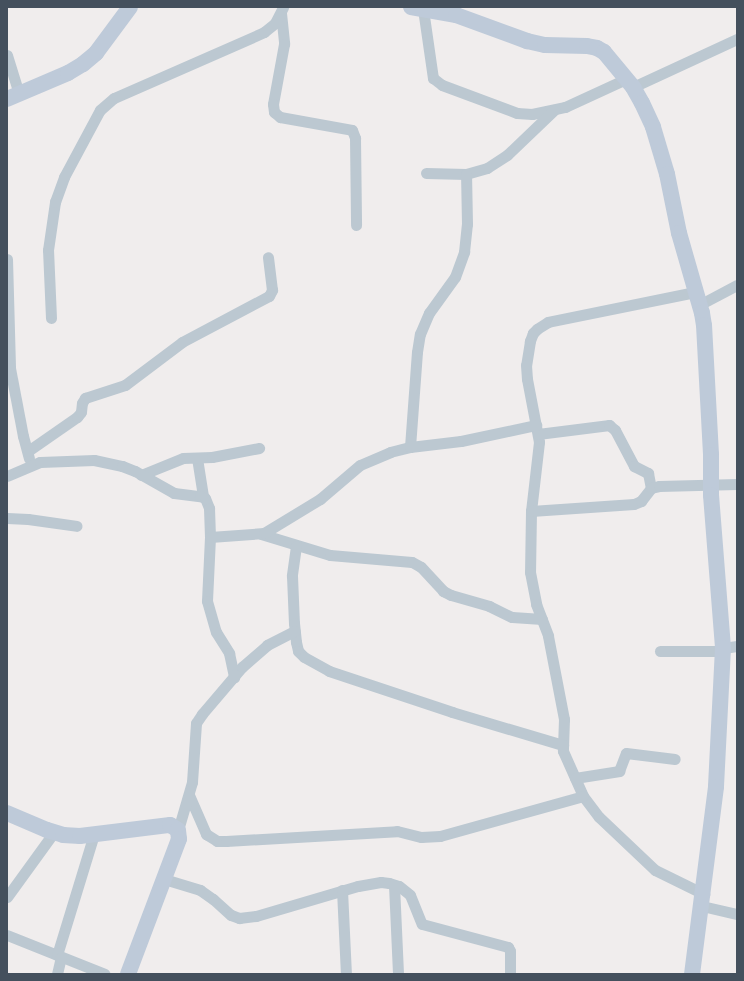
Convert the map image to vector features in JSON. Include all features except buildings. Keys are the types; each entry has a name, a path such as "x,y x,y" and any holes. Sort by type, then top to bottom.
{"street":[{"path":"7,55 13,96 68,73 83,64 96,53 130,7"},
{"path":"692,974 703,900 716,787 727,649 710,484 711,455 704,325 679,233 667,174 652,127 629,83 604,52 598,48 587,46 545,45 527,41 456,15 417,8 430,72 437,82 517,113 532,114 565,107 629,83 737,39"},
{"path":"282,10 284,44 273,104 274,112 280,118 352,130 355,138 356,225"},
{"path":"51,318 48,250 55,202 64,177 100,110 114,98 257,36 270,27 282,10"},
{"path":"426,173 466,174 487,168 507,155 554,110"},
{"path":"410,447 417,352 420,334 429,313 455,277 464,252 467,224 466,174"},
{"path":"28,451 77,417 81,412 82,403 85,398 125,385 182,342 269,296 272,290 268,257"},
{"path":"7,259 10,368 20,421 31,464"},
{"path":"737,285 697,298 548,322 537,329 530,341 526,365 537,429 538,447 531,511 530,572 534,596 550,643 564,718 563,745 575,778 582,796 599,817 646,863 703,900 737,914"},
{"path":"261,534 320,499 360,465 390,452 410,447 461,441 537,429 609,425 615,430 634,466 648,473 651,488"},
{"path":"141,475 183,458 197,458 259,448"},
{"path":"197,458 203,496 208,503 209,508 210,537 207,601 216,632 229,653 234,677"},
{"path":"7,476 31,464 47,460 94,460 122,466 174,493 203,496"},
{"path":"531,511 634,504 651,488 659,486 737,484"},
{"path":"7,518 28,519 77,526"},
{"path":"210,537 261,534 296,546 330,555 412,562 425,571 443,591 451,595 489,606 512,617 542,619"},
{"path":"296,546 292,576 295,631 298,651 304,658 329,670 452,712 563,745"},
{"path":"128,974 179,840 178,830 189,795 194,770 196,723 242,666 267,645 295,631"},
{"path":"660,651 727,649"},
{"path":"575,778 619,771 626,753 675,759"},
{"path":"189,795 206,834 217,841 397,831 421,837 440,836 582,796"},
{"path":"7,813 54,832 80,836 164,825 170,825 178,830"},
{"path":"7,897 54,832"},
{"path":"57,974 59,956 94,834"},
{"path":"164,879 200,890 231,915 239,918 256,916 342,890 381,882 399,886 410,895 422,924 508,947 510,951 510,974"},
{"path":"394,885 398,974"},
{"path":"342,890 346,974"},
{"path":"7,935 105,974"}]}
